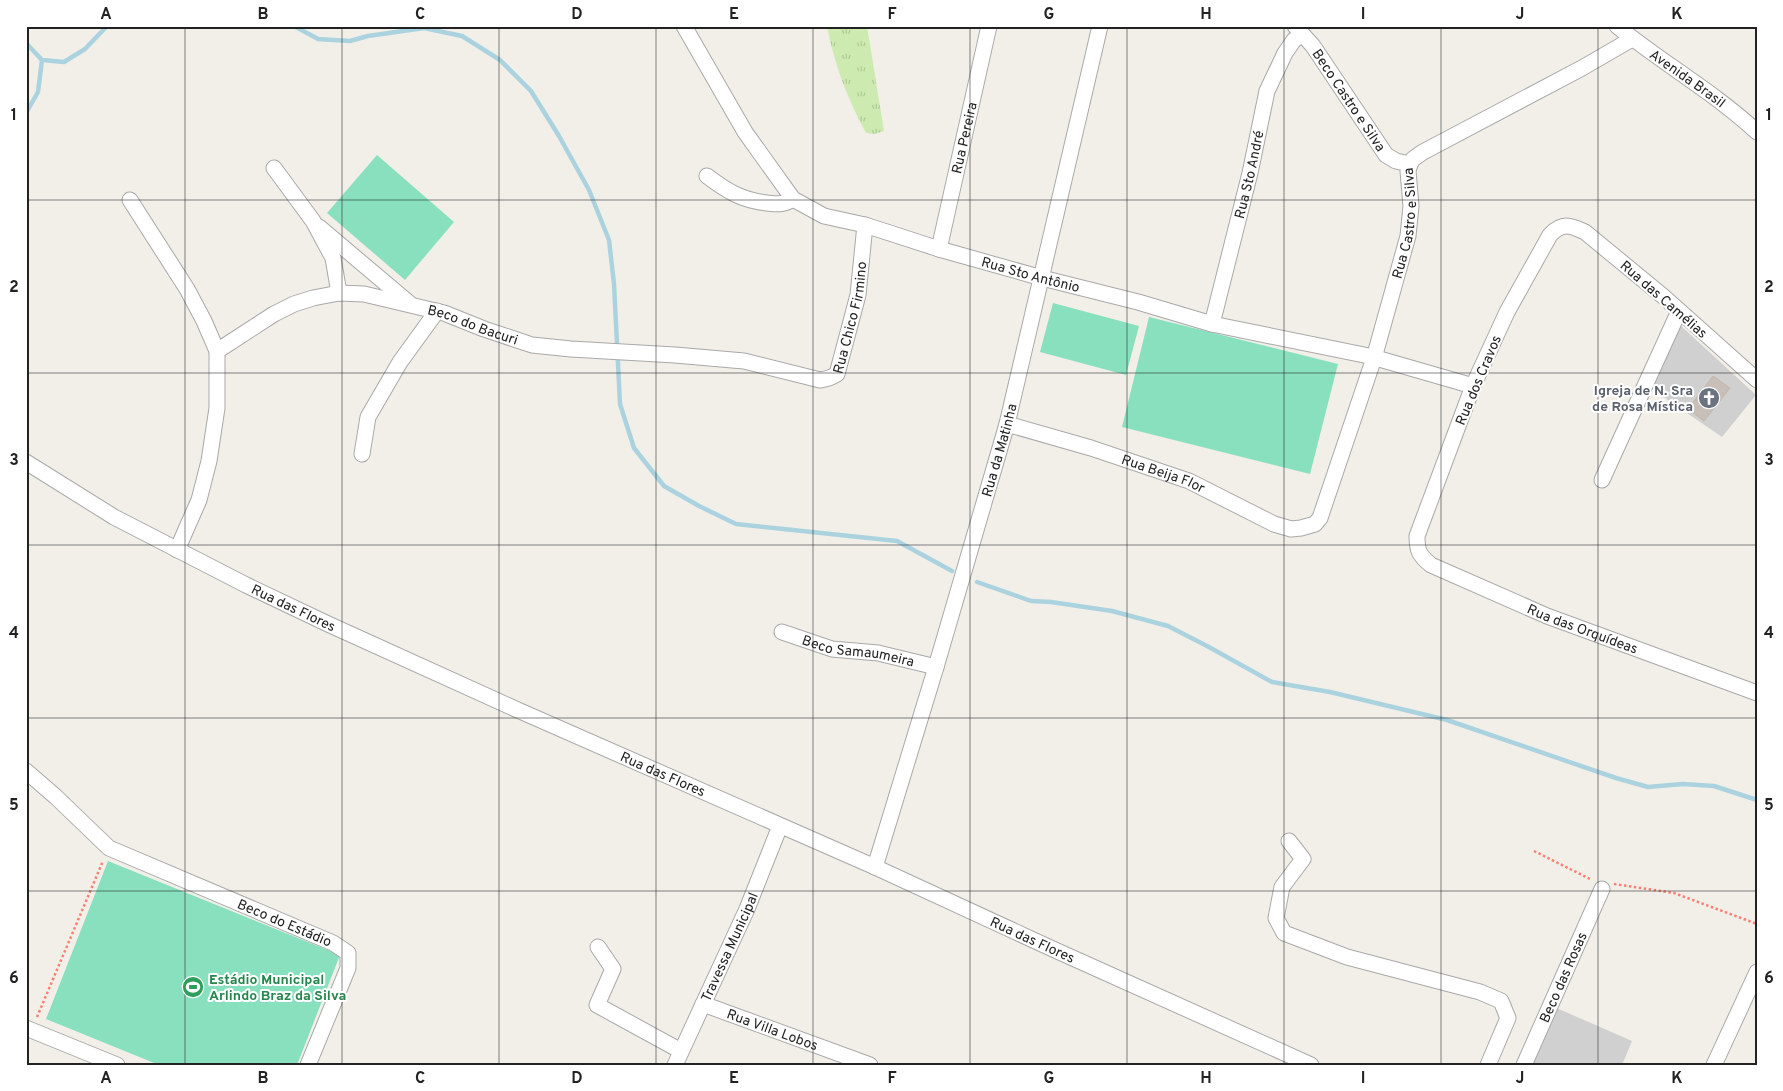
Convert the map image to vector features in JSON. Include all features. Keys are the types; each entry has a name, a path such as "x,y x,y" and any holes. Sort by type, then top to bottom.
{"street":[{"name":"Rua Sto Antônio","path":"684,26 746,132 793,199 824,216 865,225 1042,278 1138,302 1212,324 1374,358 1473,386"},
{"name":"Rua Pereira","path":"939,248 989,26"},
{"name":"Rua da Matinha","path":"875,867 936,668 1007,424 1100,26"},
{"name":"Avenida Brasil","path":"1617,26 1632,39 1687,76 1757,132"},
{"name":"Beco Castro e Silva","path":"1298,31 1313,46 1386,155 1396,161 1410,164"},
{"name":"Rua Sto André","path":"1212,324 1250,173 1267,91 1298,31"},
{"name":"Rua Castro e Silva","path":"1315,524 1320,518 1374,358 1408,236 1411,206 1408,171 1410,164 1418,155 1582,68 1632,39"},
{"path":"274,168 313,222 333,258 339,293"},
{"path":"707,176 724,189 750,201 785,204 793,199"},
{"path":"130,200 186,289 204,321 217,351 217,408 209,462 199,500 177,550"},
{"path":"313,222 412,305"},
{"name":"Rua Chico Firmino","path":"744,361 820,380 832,378 836,374 858,295 865,225"},
{"name":"Rua das Camélias","path":"1566,226 1585,232 1757,380"},
{"name":"Rua dos Cravos","path":"1417,549 1416,536 1420,525 1473,386 1507,312 1550,235 1556,228 1566,226"},
{"name":"Beco do Bacuri","path":"217,351 274,314 294,304 339,293 364,294 436,311 532,345 744,361"},
{"path":"362,454 368,418 400,362 436,311"},
{"path":"1602,480 1679,311"},
{"name":"Rua Beija Flor","path":"1007,424 1091,448 1189,481 1274,524 1296,529 1315,524"},
{"name":"Rua das Flores","path":"26,462 114,517 246,585 388,652 875,867 1311,1065"},
{"name":"Rua das Orquídeas","path":"1417,549 1422,558 1431,565 1548,616 1757,693"},
{"name":"Beco Samaumeira","path":"782,632 832,649 878,653 936,668"},
{"name":"Beco do Estádio","path":"26,771 109,848 333,943 348,953 348,968 308,1065"},
{"name":"Travessa Municipal","path":"675,1065 747,909 780,826"},
{"path":"1289,841 1303,859 1282,887 1276,918 1284,933 1347,957 1480,992 1501,1001 1508,1018 1488,1065"},
{"name":"Beco das Rosas","path":"1524,1065 1603,884"},
{"path":"598,947 613,969 597,1005 681,1051"},
{"path":"1716,1064 1757,972"},
{"name":"Rua Villa Lobos","path":"703,1004 870,1065"},
{"path":"29,1029 117,1065"}],"path":[{"path":"29,1029 109,848"},
{"path":"1534,851 1589,880 1603,884 1674,893 1757,924"}],"shaded area":[{"path":"1680,325 1756,395 1722,437 1649,387"},
{"path":"1552,1006 1632,1041 1622,1065 1527,1065"}],"green space":[{"path":"827,26 867,26 884,131 875,134 866,133 842,81 833,54"},
{"path":"377,155 454,222 405,280 327,213"},
{"path":"1053,303 1139,326 1126,375 1040,352"},
{"path":"1149,317 1338,364 1310,474 1122,427"},
{"name":"Estádio Municipal Arlindo Braz da Silva","path":"108,861 340,955 297,1065 159,1065 46,1019"}],"building":[{"name":"Igreja de N. Sra de Rosa Mística","path":"1713,376 1730,388 1704,421 1688,409"}],"waterway":[{"path":"26,43 42,60 64,62 85,49 107,26"},
{"path":"294,26 318,39 350,41 368,36 424,28 462,36 500,60 531,91 589,190 609,240 614,284 620,404 634,448 664,486 736,524 897,541 952,571"},
{"path":"26,113 38,92 42,60"},
{"path":"977,582 1031,601 1112,611 1168,626 1272,682 1330,692 1447,720 1616,778 1648,787 1683,784 1714,786 1757,800"}],"place":[{"name":"Igreja de N. Sra de Rosa Mística","path":"1709,398"},
{"name":"Estádio Municipal Arlindo Braz da Silva","path":"193,987"}]}
